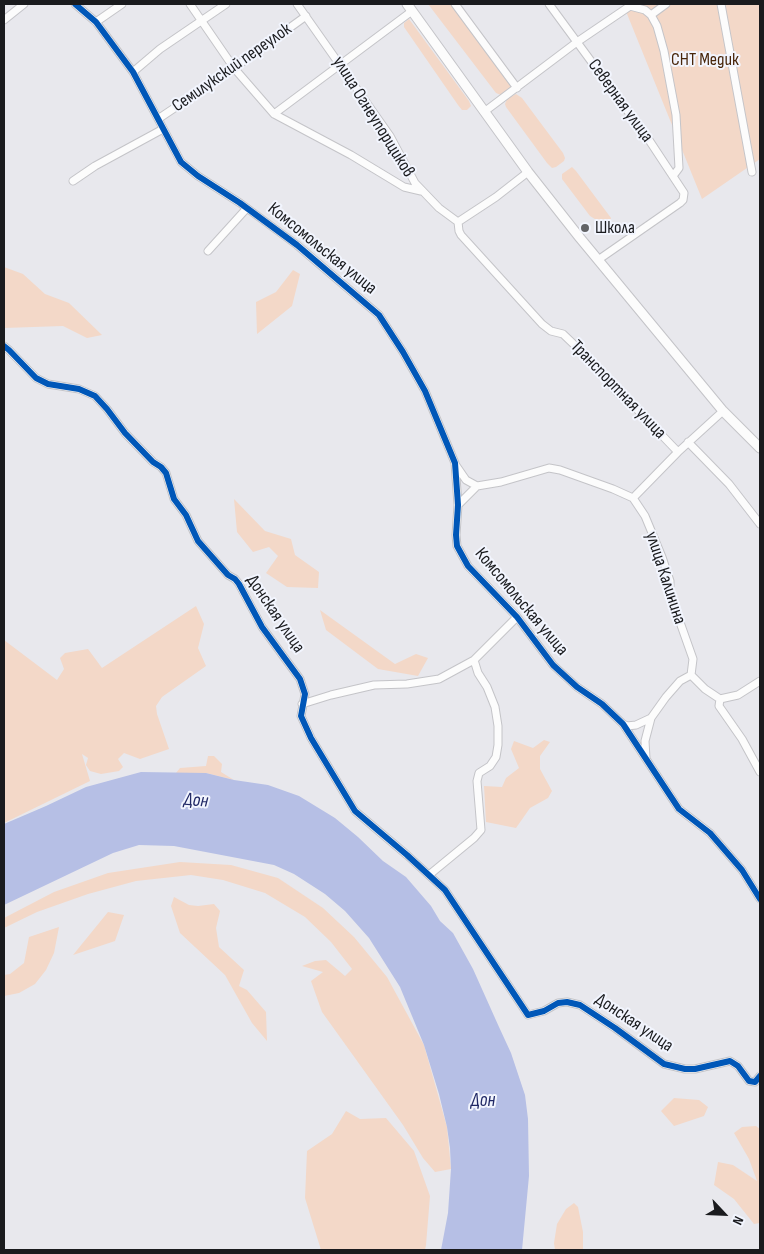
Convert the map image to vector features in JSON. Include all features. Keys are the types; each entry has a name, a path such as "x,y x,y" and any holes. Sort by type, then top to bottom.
{"main road":[{"path":"410,7 528,172 723,411 760,448"}],"street":[{"path":"4,20 24,4"},
{"name":"Комсомольская улица","path":"75,4 96,22 133,72 181,162 297,245 379,315 425,391 455,463 458,505 457,546 468,566 517,617 553,665 578,687 602,704 623,724 679,809 710,833 742,870 760,899"},
{"path":"96,22 122,4"},
{"path":"190,4 234,68 274,114 351,155 404,187 422,191"},
{"path":"133,72 160,49 226,4"},
{"name":"улица Огнеупорщиков","path":"296,4 341,64 390,136 415,183 440,208 458,222"},
{"path":"455,4 517,88"},
{"name":"Северная улица","path":"550,4 649,140 684,193 683,200 663,216 598,260"},
{"path":"651,15 666,4"},
{"path":"721,4 752,172"},
{"path":"484,112 629,5 645,10 651,15 657,26 664,51 676,116 679,168 673,176"},
{"path":"274,114 341,64 410,7"},
{"name":"Семилукский переулок","path":"158,119 234,68 306,16"},
{"path":"73,181 95,166 163,129"},
{"path":"458,222 496,197 528,172"},
{"path":"208,251 247,208"},
{"name":"Транспортная улица","path":"458,222 461,235 542,324 552,331 564,334 617,392 647,418 678,452"},
{"name":"Донская улица","path":"4,346 36,378 48,384 79,389 95,396 125,433 153,462 166,472 174,499 186,515 198,541 228,575 239,584 262,627 300,679 304,694 301,716 311,738 355,810 445,890 528,1014 544,1011 558,1003 567,1002 580,1005 664,1064 678,1068 695,1069 730,1061 738,1066 749,1081 755,1082 760,1076"},
{"path":"458,505 477,486 501,482 549,468 614,489 633,498 688,442 723,411"},
{"path":"688,442 729,484 760,524"},
{"path":"455,463 466,480 477,486"},
{"name":"улица Калинина","path":"633,498 645,516 662,557 670,582 670,594 693,659 691,676"},
{"path":"302,704 374,685 407,684 439,679 474,660 517,617"},
{"path":"429,875 481,830 477,781 479,773 490,766 496,757 498,726 495,707 487,687 478,674 474,660"},
{"path":"646,759 645,741 651,718 680,681 691,676 720,699 738,695 760,681"},
{"path":"720,699 719,706 742,739 760,772"},
{"path":"623,724 627,726 636,725 651,718"}],"green space":[{"path":"428,4 452,4 511,85 510,89 501,95 496,93"},
{"name":"СНТ Медик","path":"623,4 760,4 760,159 702,199"},
{"path":"409,19 469,101 471,106 467,110 462,110 458,105 404,27 404,23"},
{"path":"516,94 522,98 563,153 564,161 556,167 552,168 547,163 506,107 507,99"},
{"path":"572,167 611,218 609,224 603,224 590,216 562,179 562,174"},
{"path":"4,267 23,274 45,294 69,303 102,335 87,338 63,326 4,328"},
{"path":"293,270 300,274 292,306 257,334 256,302 276,292"},
{"path":"234,499 265,531 291,539 295,555 319,572 318,588 287,587 266,573 278,556 269,547 253,552 237,532"},
{"path":"196,606 204,624 198,648 206,666 162,697 156,706 169,749 140,759 124,753 118,759 123,767 119,771 101,774 90,771 86,765 88,758 82,754 90,781 4,823 4,640 57,680 64,669 60,658 65,653 88,649 102,668"},
{"path":"320,610 395,664 416,654 428,658 418,676 378,669 326,630"},
{"path":"544,740 550,742 540,756 540,769 552,791 548,798 530,808 516,828 486,822 484,786 502,787 506,778 519,768 511,749 514,741 533,748"},
{"path":"208,756 214,756 222,764 221,772 234,780 206,773 176,773 180,768 206,766"},
{"path":"180,862 231,865 278,878 323,908 354,937 387,977 424,1045 447,1127 451,1169 435,1172 423,1158 403,1125 322,1012 311,981 323,972 302,966 315,961 326,960 345,976 352,969 331,942 305,917 265,893 223,880 191,875 136,881 88,894 37,912 4,928 4,918 54,892 108,873"},
{"path":"174,897 189,905 214,904 220,911 216,928 219,947 244,970 239,986 247,990 266,1012 267,1041 252,1023 225,975 180,933 171,906"},
{"path":"108,912 124,915 115,941 73,955"},
{"path":"59,927 54,953 46,970 35,984 19,993 4,996 4,975 10,974 24,963 29,937"},
{"path":"674,1098 699,1100 708,1107 704,1116 674,1126 661,1111"},
{"path":"346,1111 360,1119 386,1118 414,1151 430,1196 425,1250 321,1250 305,1198 307,1151 332,1134"},
{"path":"756,1126 760,1129 760,1223 754,1224 734,1199 714,1185 718,1162 733,1165 757,1181 749,1159 734,1133 742,1127"},
{"path":"574,1203 578,1207 583,1232 583,1250 555,1250 554,1243 557,1224 566,1209"}],"water":[{"name":"Дон","path":"141,772 206,773 234,780 268,785 299,796 335,818 383,861 406,877 431,906 440,921 453,933 473,969 511,1053 525,1095 528,1119 529,1176 522,1250 441,1250 448,1213 451,1169 450,1148 439,1094 424,1045 400,987 369,938 345,911 325,894 294,874 274,865 174,846 139,845 113,853 4,905 4,824 86,787"}],"cycle path":[{"path":"75,4 96,22 133,72 181,162 297,245 379,315 425,391 455,463 458,505 457,546 468,566 517,617 553,665 577,687 602,704 623,724 679,809 710,833 742,870 760,899"},
{"path":"4,346 36,378 48,384 79,389 95,396 125,433 166,473 174,499 186,515 198,541 228,575 239,584 262,627 300,679 305,694 301,716 311,738 355,811 445,890 528,1015 544,1011 558,1003 567,1002 580,1005 664,1064 685,1069 695,1069 730,1061 738,1066 749,1081 755,1082 760,1076"}],"place":[{"name":"Школа","path":"585,228"}]}
